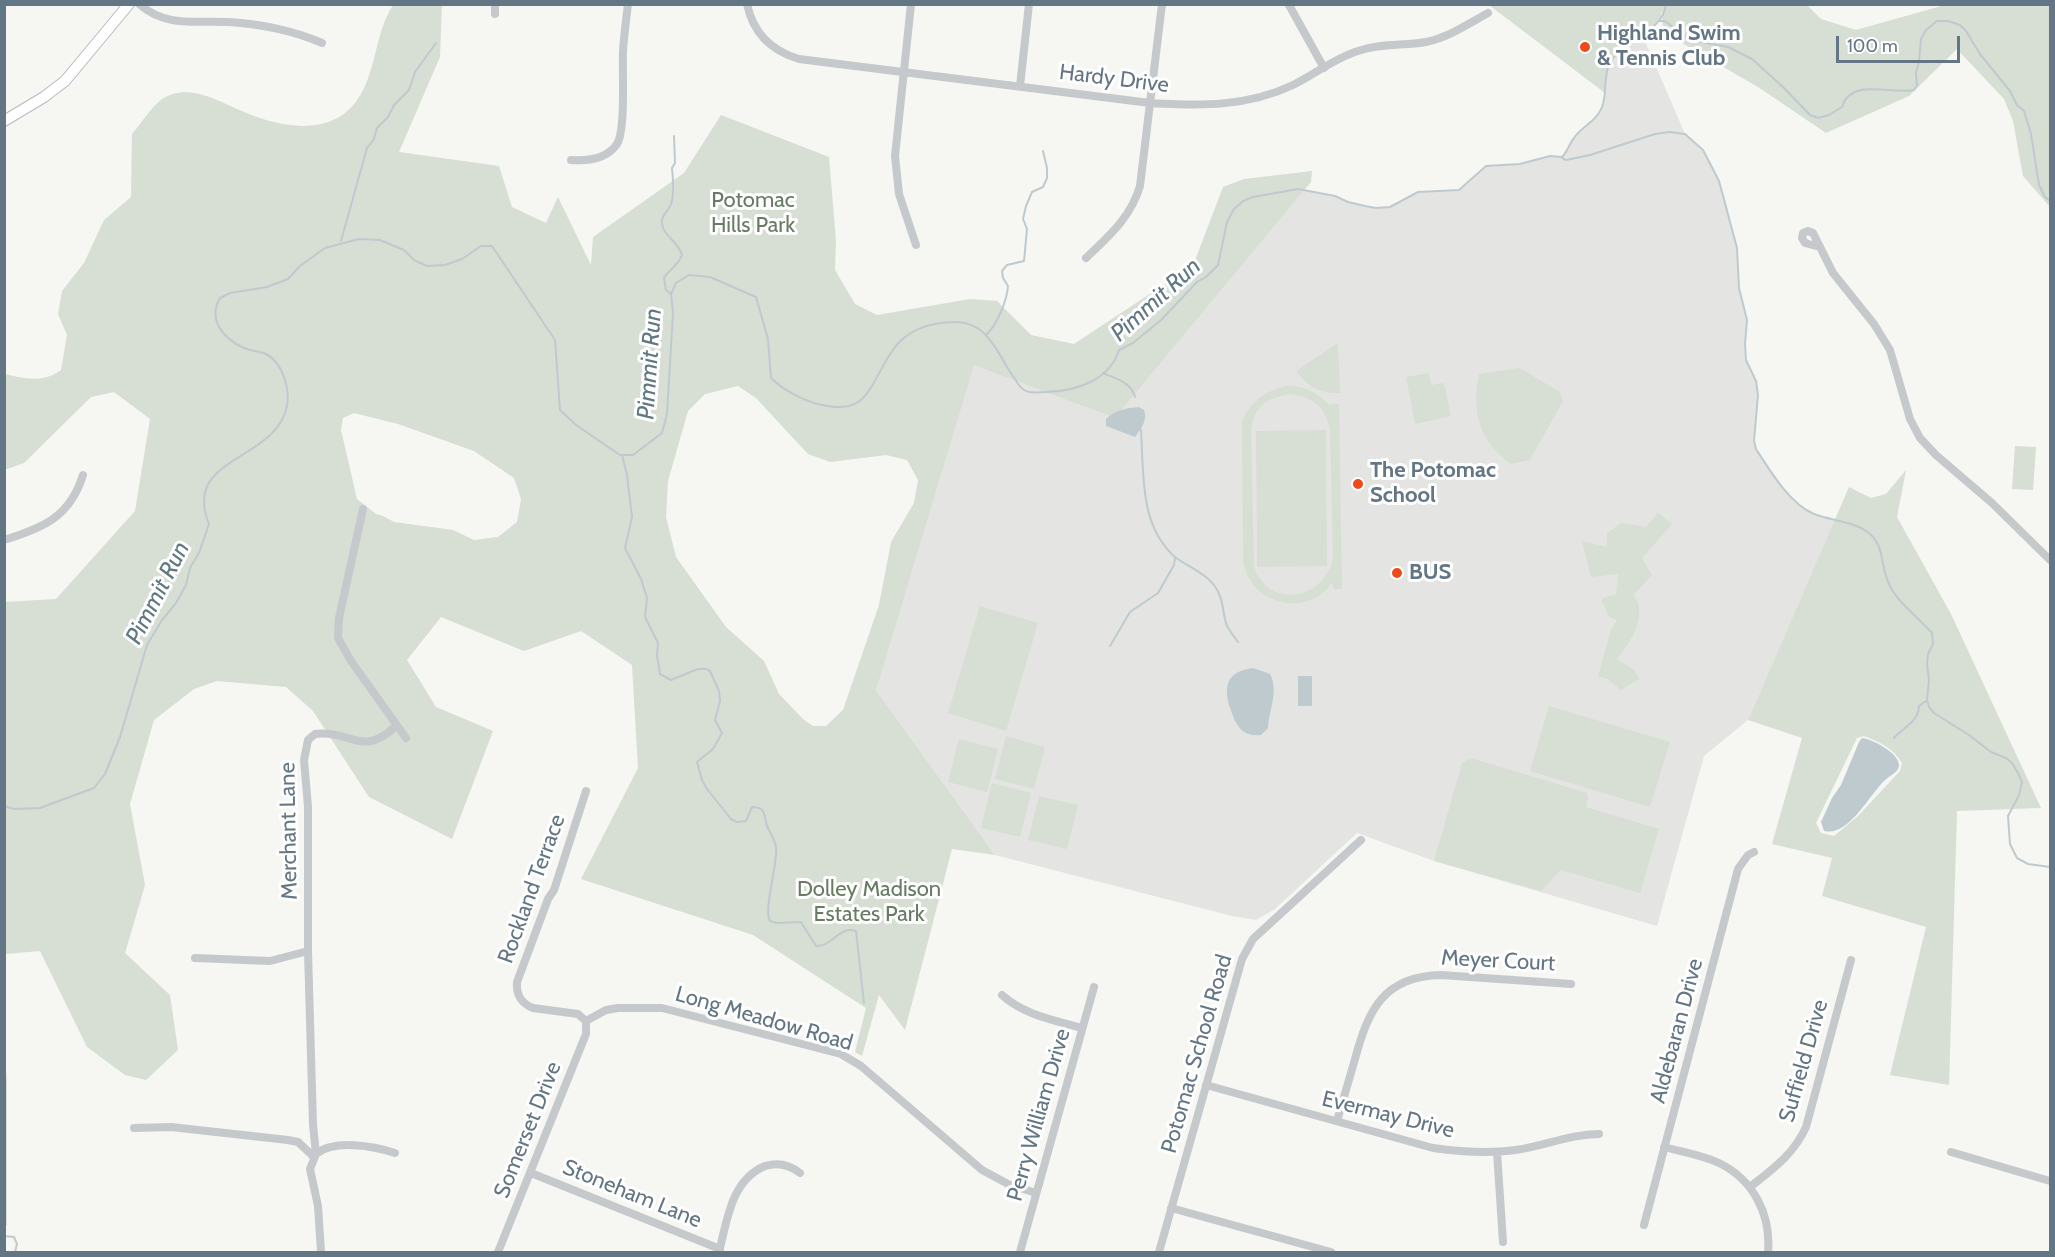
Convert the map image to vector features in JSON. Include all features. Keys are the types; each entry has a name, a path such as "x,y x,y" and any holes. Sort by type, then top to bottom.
{"main road":[{"path":"4,122 44,98 65,81 129,4"}],"street":[{"path":"139,4 154,14 181,22 227,22 273,28 305,35 322,43"},
{"path":"495,4 495,14"},
{"path":"571,160 591,160 599,157 613,149 620,136 623,51 628,4"},
{"name":"Hardy Drive","path":"747,4 753,24 768,43 788,56 799,59 1150,103 1195,106 1234,103 1273,93 1342,58 1371,47 1424,42 1439,38 1455,32 1488,13"},
{"path":"911,4 895,136 896,175 904,212 916,245"},
{"path":"1020,86 1029,4"},
{"path":"1086,258 1125,219 1140,186 1162,4"},
{"path":"1289,5 1324,68"},
{"path":"1820,247 1833,273 1874,324 1890,350 1910,419 1920,438 1936,455 1992,503 2050,560"},
{"path":"4,540 46,525 56,518 73,499 83,475"},
{"path":"363,509 337,630 340,643 351,661 406,738"},
{"name":"Merchant Lane","path":"321,1252 318,1206 310,1169 314,1155 308,951 308,807 304,760 308,740 315,734 321,733 373,742 396,726"},
{"name":"Rockland Terrace","path":"586,791 554,890 548,899 517,982 518,996 526,1006 578,1014 586,1021"},
{"name":"Potomac School Road","path":"1159,1252 1239,967 1253,939 1361,840"},
{"name":"Aldebaran Drive","path":"1644,1225 1738,869 1748,855 1754,852"},
{"path":"195,958 270,961 308,951"},
{"name":"Suffield Drive","path":"1750,1188 1793,1151 1803,1133 1851,960"},
{"name":"Meyer Court","path":"1337,1122 1364,1026 1378,1002 1396,986 1420,977 1441,975 1571,984"},
{"name":"Perry William Drive","path":"1020,1252 1094,987"},
{"path":"1002,995 1030,1013 1082,1028"},
{"name":"Long Meadow Road","path":"586,1021 606,1010 662,1008 841,1054 861,1066 982,1170 1008,1184 1036,1193"},
{"name":"Somerset Drive","path":"498,1252 586,1034 586,1021"},
{"name":"Evermay Drive","path":"1206,1085 1433,1148 1454,1151 1497,1152 1570,1136 1599,1134"},
{"path":"134,1128 171,1127 288,1140 298,1142 314,1155 327,1147 358,1146 384,1149 395,1153"},
{"path":"1664,1147 1718,1162 1735,1173 1750,1188 1767,1223 1768,1252"},
{"path":"1497,1152 1503,1242"},
{"path":"1951,1152 2050,1181"},
{"path":"719,1251 733,1199 746,1179 772,1164 789,1166 800,1173"},
{"name":"Stoneham Lane","path":"531,1173 719,1251"},
{"path":"1171,1208 1331,1252"}],"shaded area":[{"name":"The Potomac School","path":"1642,34 1685,134 1703,150 1714,169 1724,195 1737,248 1739,288 1747,320 1746,360 1756,381 1758,395 1754,441 1756,449 1793,501 1815,514 1835,520 1748,720 1704,756 1657,926 1434,861 1357,833 1275,909 1256,920 1232,916 995,855 876,690 897,604 974,364 1115,418 1304,190 1335,196 1365,206 1390,207 1418,192 1459,190 1486,166 1520,164 1548,156 1562,157 1574,137 1594,119 1602,108 1607,72 1612,59"},
{"path":"1139,407 1144,410 1145,417 1142,428 1135,437 1106,426 1106,419 1113,413"},
{"path":"1253,668 1270,674 1274,687 1268,728 1261,735 1249,734 1240,729 1232,714 1227,693 1227,686 1232,676 1237,672"},
{"path":"1298,676 1312,676 1312,706 1298,706"},
{"path":"1862,738 1890,751 1898,760 1899,768 1883,782 1850,822 1833,831 1824,831 1821,822"}],"green space":[{"path":"393,5 442,5 440,57 399,152 499,166 512,207 546,223 558,197 591,265 593,237 684,173 721,115 829,157 836,241 835,270 855,304 877,315 970,299 997,301 1031,335 1074,344 1194,263 1223,187 1244,179 1312,171 1311,182 1115,418 974,365 876,690 995,855 952,849 905,1030 879,995 862,1056 855,1052 866,1008 753,935 581,879 638,768 632,665 581,631 524,651 441,617 407,660 436,707 493,731 452,839 369,797 313,711 286,687 217,681 194,689 154,720 130,804 145,885 125,953 170,995 178,1050 146,1080 125,1075 87,1047 40,951 5,954 4,602 56,599 135,511 150,419 114,392 91,397 24,463 4,470 5,374 41,378 61,370 67,335 58,314 62,291 84,263 104,220 131,197 132,134 158,102 172,94 193,93 272,122 302,126 331,121 344,114 362,92 368,80 387,16","holes":["738,386 756,398 808,454 830,462 886,455 907,460 918,480 914,503 891,542 879,605 843,710 826,726 813,726 804,720 779,694 764,661 726,627 676,557 666,517 668,481 688,411 705,394","354,413 398,424 474,451 514,478 521,499 517,522 498,537 474,540 453,530 394,522 376,514 357,499 341,430 343,418"]},
{"path":"1489,5 1807,5 1821,19 1856,30 1945,5 2050,5 2050,207 2023,176 2013,121 2004,99 1957,49 1909,96 1826,133 1758,87 1663,32 1662,10 1660,21 1628,44 1612,60 1607,71 1605,93"},
{"path":"1338,343 1340,393 1315,388 1296,371"},
{"path":"1519,368 1560,392 1563,401 1530,460 1511,464 1491,446 1480,424 1476,400 1477,387 1479,374"},
{"path":"1429,373 1431,385 1444,383 1451,416 1415,424 1406,377"},
{"path":"1293,386 1305,388 1316,393 1330,406 1330,404 1339,404 1342,589 1334,589 1332,583 1321,594 1296,603 1270,598 1259,590 1250,580 1243,561 1242,421 1254,402 1278,388","holes":["1290,394 1306,398 1317,404 1328,422 1333,559 1327,573 1318,584 1307,591 1283,594 1271,589 1261,580 1254,567 1251,431 1255,415 1262,405 1274,398"]},
{"path":"1326,430 1327,566 1257,567 1256,431"},
{"path":"2015,446 2036,447 2033,490 2012,489"},
{"path":"1906,470 1897,517 1951,614 2041,808 1957,811 1949,1085 1890,1075 1926,927 1822,896 1832,858 1772,844 1802,738 1748,720 1849,487 1871,498 1886,494","holes":["1864,736 1886,746 1895,753 1902,763 1900,771 1858,816 1834,836 1821,833 1816,823 1857,738"]},
{"path":"1658,513 1672,524 1642,558 1652,575 1634,594 1639,607 1638,621 1630,641 1617,659 1633,669 1639,679 1621,690 1607,679 1598,676 1611,630 1617,620 1608,616 1601,602 1603,598 1616,594 1618,574 1591,577 1582,541 1607,547 1607,533 1621,523 1646,527"},
{"path":"980,606 1038,623 1006,731 948,713"},
{"path":"1549,706 1670,742 1650,807 1530,771"},
{"path":"1006,736 1045,747 1034,789 995,779"},
{"path":"959,739 998,749 987,792 948,782"},
{"path":"1471,758 1587,793 1586,807 1659,829 1640,893 1561,870 1541,891 1434,861 1462,763"},
{"path":"992,783 1031,793 1020,837 981,828"},
{"path":"1039,796 1078,805 1067,849 1028,840"},
{"path":"4,1048 7,1081 7,1226 4,1223"}],"waterway":[{"name":"Pimmit Run","path":"4,806 14,809 40,808 94,788 105,774 120,737 147,645 162,620 176,603 186,585 190,568 199,553 209,524 204,502 208,485 218,472 233,460 266,439 279,424 287,406 284,377 272,358 237,344 220,328 215,314 216,306 220,298 230,293 267,287 288,279 300,266 325,248 359,239 380,240 404,250 414,260 427,266 445,265 462,259 481,246 492,246 555,340 560,410 576,425 620,455 633,455 662,433 667,414 673,313 671,294 676,283 689,275 710,277 756,297 768,339 771,378 786,390 818,404 835,407 858,402 866,395 893,350 905,337 929,325 948,322 968,324 985,334 1024,390 1035,392 1069,389 1090,382 1108,370 1119,350 1133,343 1161,320 1197,282 1218,265 1227,222 1234,209 1243,201 1298,189 1335,196 1365,206 1390,207 1418,192 1459,190 1486,166 1520,164 1550,156 1562,157 1577,134 1600,112 1604,101 1607,69 1613,58 1659,21 1666,4"},
{"name":"Pimmit Run","path":"1660,21 1665,21 1690,40 1728,47 1752,59 1810,115 1818,118 1829,115 1842,107 1854,92 1873,89 1914,90 1917,86 1916,73 1921,39 1926,30 1937,21 1948,21 1960,25 2010,91 2017,105 2024,111 2031,134 2039,185 2045,197 2050,201"},
{"path":"341,241 367,148 374,139 377,128 388,117 394,105 409,90 415,72 436,43"},
{"path":"1562,158 1566,160 1590,155 1655,134 1669,132 1685,134 1703,150 1719,181 1737,248 1739,288 1747,320 1746,360 1756,381 1758,395 1754,441 1756,449 1781,486 1797,503 1814,514 1857,526 1874,538 1889,585 1906,607 1932,633 1933,644 1928,654 1927,664 1929,707 1934,713 1991,752 2012,763 2022,782 2019,795 2008,816 2010,844 2017,858 2028,864 2050,867"},
{"path":"671,294 666,290 664,278 679,262 682,255 665,232 662,221 673,198 674,136"},
{"path":"987,334 998,318 1006,298 1008,286 1002,271 1007,265 1024,261 1027,229 1023,219 1026,206 1032,192 1043,187 1047,178 1043,151"},
{"path":"1103,373 1127,384 1135,397"},
{"path":"1110,646 1130,612 1158,593 1174,565 1175,557 1163,544 1149,514 1144,481 1141,430"},
{"path":"622,455 632,517 625,548 641,579 647,598 645,617 658,643 660,674 671,680 698,669 706,669 710,671 719,691 720,701 715,720 722,733 713,749 697,762 702,780 731,819 737,822 746,821 752,807 757,807 764,813 776,847 768,908 770,921 801,922 816,946 827,943 845,931 856,931 864,1003"},
{"path":"1175,557 1201,573 1214,585 1221,600 1227,626 1238,642"},
{"path":"1894,738 1914,720 1919,706 1926,701"},
{"path":"4,1236 14,1237 17,1244 15,1252"}],"place":[{"name":"Highland Swim & Tennis Club","path":"1585,47"},
{"name":"The Potomac School","path":"1358,484"},
{"name":"BUS","path":"1397,573"}],"park label":[{"name":"Potomac Hills Park","path":"753,214"},
{"name":"Dolley Madison Estates Park","path":"869,902"}]}
